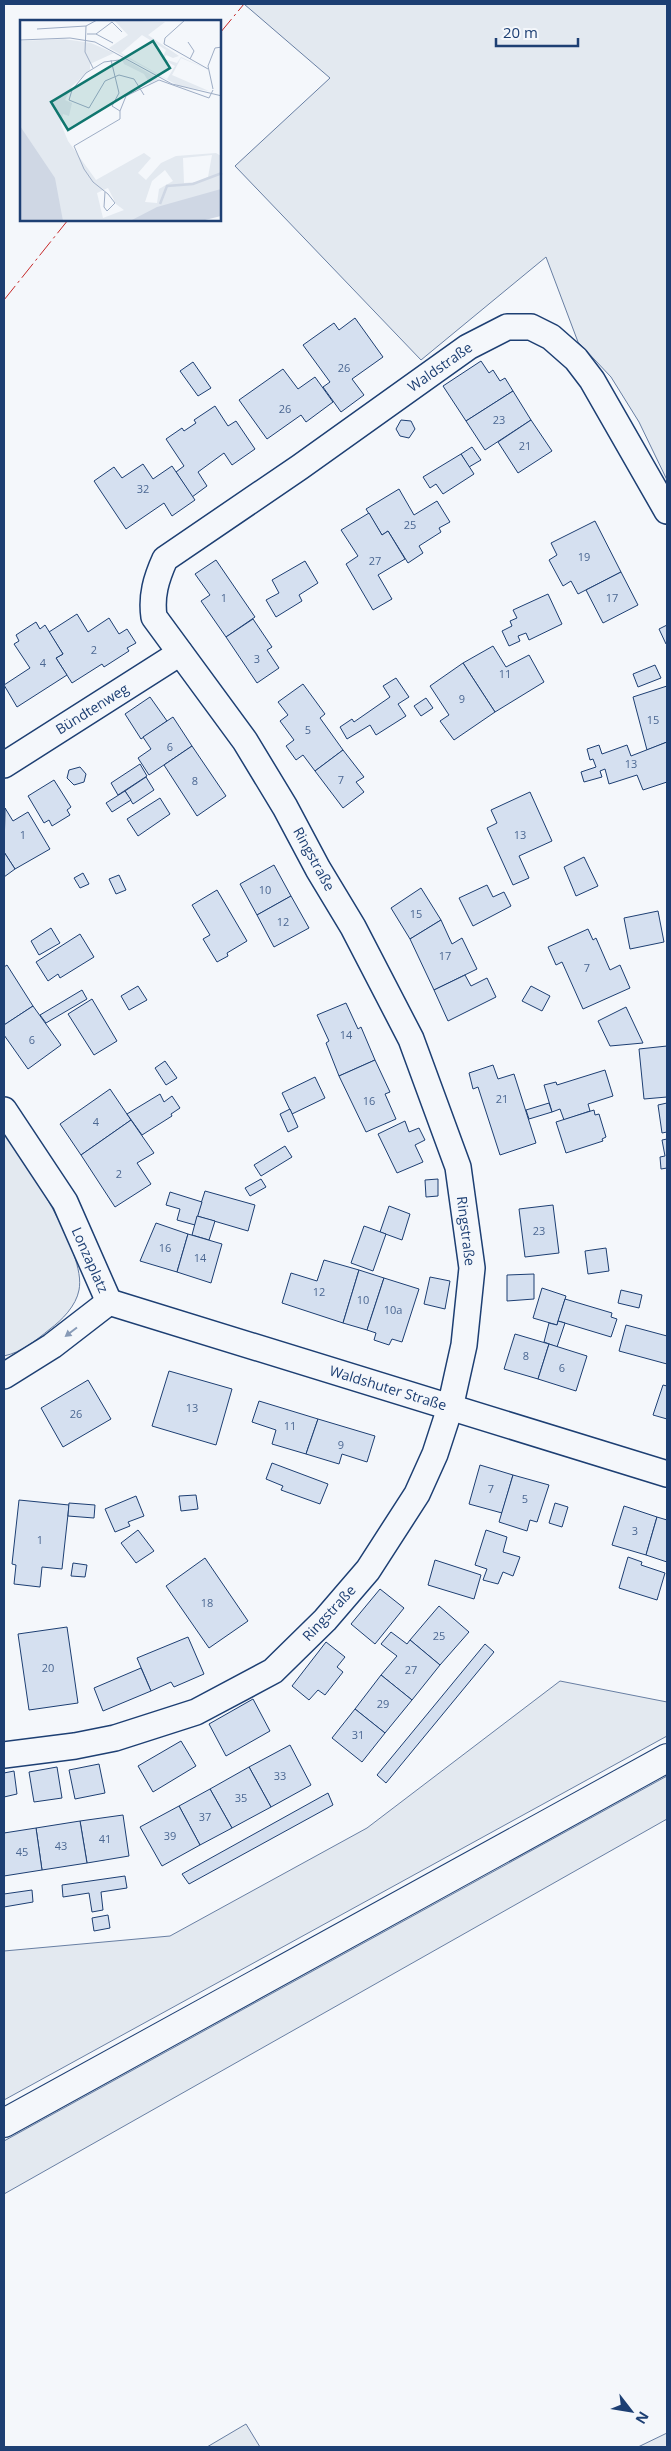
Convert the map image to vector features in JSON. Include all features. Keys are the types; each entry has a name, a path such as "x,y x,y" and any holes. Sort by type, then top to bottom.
{"main road":[{"path":"4,2123 667,1758"}],"street":[{"name":"Waldstraße","path":"164,559 300,467 468,346 507,326 531,327 550,337 576,359 592,380 667,510"},
{"name":"Ringstraße","path":"4,1755 75,1746 115,1738 196,1712 273,1671 326,1620 368,1570 417,1494 435,1454 450,1408 464,1345 472,1268 458,1167 436,1102 411,1038 353,927 318,869 285,807 245,741 154,617 152,600 157,576 164,559"},
{"name":"Bündtenweg","path":"4,765 180,653"},
{"name":"Lonzaplatz","path":"4,1110 65,1202 109,1302 52,1346 4,1376"},
{"name":"Waldshuter Straße","path":"109,1302 667,1474"}],"shaded area":[{"path":"244,4 667,4 667,480 639,422 611,377 578,342 546,257 421,360 235,166 330,78"},
{"path":"4,1129 39,1184 64,1231 79,1274 79,1290 72,1307 59,1321 39,1338 17,1352 4,1356"},
{"path":"560,1681 667,1702 667,1736 4,2100 4,1951 170,1936 367,1828"},
{"path":"667,1776 667,1819 4,2194 4,2141"},
{"path":"246,2424 260,2447 207,2447"},
{"path":"667,2433 667,2447 638,2447"}],"building":[{"path":"355,318 383,357 352,379 364,395 341,412 323,387 330,382 303,345 334,323 339,330"},
{"path":"481,361 489,373 493,370 500,381 505,378 513,391 466,421 443,386"},
{"path":"193,362 211,388 198,396 180,371"},
{"path":"283,369 298,389 315,377 333,402 306,422 301,415 267,439 239,400"},
{"path":"513,391 531,420 485,450 466,421"},
{"path":"215,406 228,426 236,421 255,449 232,465 224,453 198,472 207,486 192,497 176,472 184,466 166,439 182,428 184,431 196,423 194,420"},
{"path":"401,420 411,421 415,429 409,438 400,436 396,429"},
{"path":"531,420 552,451 518,473 498,442"},
{"path":"472,447 481,460 469,467 461,454"},
{"path":"461,454 474,474 443,494 436,484 430,488 423,477"},
{"path":"143,464 153,479 172,466 195,500 172,516 164,503 126,529 94,481 114,467 122,478"},
{"path":"399,489 414,515 437,501 450,522 439,528 441,532 419,546 423,553 408,563 388,531 382,535 366,509"},
{"path":"369,513 382,535 388,531 405,559 378,575 392,599 373,610 346,564 358,556 341,530"},
{"path":"595,521 621,572 578,594 571,581 563,586 549,560 557,555 551,543"},
{"path":"216,560 255,617 226,637 201,601 210,595 195,574"},
{"path":"305,561 318,583 299,595 302,601 276,617 266,600 279,593 272,580"},
{"path":"621,572 638,605 603,623 586,590"},
{"path":"548,594 562,624 529,640 526,633 518,636 520,641 509,646 502,631 512,626 510,621 517,618 513,610"},
{"path":"77,614 88,632 109,618 119,634 127,629 136,643 127,648 129,651 104,667 102,664 72,683 56,658 63,654 49,632"},
{"path":"253,619 272,647 267,650 279,668 257,683 226,637"},
{"path":"36,622 40,629 45,625 63,654 56,658 67,675 17,707 4,685 30,668 14,644 19,641 16,635"},
{"path":"667,625 667,643 666,644 659,629"},
{"path":"493,646 506,667 529,655 544,682 495,712 463,663"},
{"path":"463,663 495,712 454,740 440,721 449,715 430,686"},
{"path":"655,665 661,678 638,687 633,674"},
{"path":"396,678 409,697 398,704 406,716 376,735 370,725 347,739 340,727 352,719 354,722 390,697 383,686"},
{"path":"303,684 325,714 320,718 343,750 315,771 303,755 296,760 286,746 294,740 280,721 288,715 278,702"},
{"path":"667,686 667,742 647,750 633,697"},
{"path":"150,697 167,721 141,739 125,714"},
{"path":"426,698 433,708 421,716 414,706"},
{"path":"173,717 192,746 149,775 138,758 151,749 143,737"},
{"path":"667,742 667,782 643,790 637,775 609,784 605,769 600,771 602,777 584,782 581,772 596,767 593,759 590,760 587,749 599,745 602,754 627,745 631,756"},
{"path":"192,746 226,796 197,816 164,765"},
{"path":"343,750 364,777 356,782 364,792 343,808 315,771"},
{"path":"140,764 147,776 118,795 111,783"},
{"path":"80,767 86,774 84,782 74,785 67,778 69,770"},
{"path":"146,777 154,790 133,804 125,791"},
{"path":"54,780 71,807 67,810 70,815 52,826 49,820 44,823 28,796"},
{"path":"125,791 131,800 112,812 106,803"},
{"path":"530,792 552,841 519,856 529,878 513,885 487,828 497,823 491,810"},
{"path":"160,798 170,814 138,836 127,819"},
{"path":"5,808 13,821 28,812 50,849 15,869 4,852"},
{"path":"4,852 15,869 4,877"},
{"path":"584,857 598,886 576,896 564,867"},
{"path":"274,865 291,896 257,915 240,884"},
{"path":"83,873 89,884 80,888 74,878"},
{"path":"119,875 126,890 116,894 109,879"},
{"path":"487,885 493,897 504,892 511,906 473,926 459,898"},
{"path":"421,888 441,920 410,939 391,908"},
{"path":"217,890 247,941 227,953 228,956 217,962 203,939 210,935 192,905"},
{"path":"291,896 309,928 274,947 257,915"},
{"path":"658,911 664,942 630,949 624,918"},
{"path":"441,920 452,944 462,938 477,969 434,990 410,939"},
{"path":"51,928 60,943 39,955 31,941"},
{"path":"588,929 593,940 596,938 610,970 620,965 630,988 583,1009 562,962 556,965 548,947"},
{"path":"80,934 94,957 60,978 58,974 48,981 36,962"},
{"path":"7,965 33,1006 4,1025 4,967"},
{"path":"465,975 471,986 487,978 496,997 448,1021 434,990"},
{"path":"138,986 147,1000 129,1010 121,996"},
{"path":"531,986 550,996 542,1011 522,1001"},
{"path":"82,990 87,999 46,1023 40,1015"},
{"path":"92,999 117,1041 94,1055 68,1014"},
{"path":"346,1003 358,1029 361,1027 375,1060 339,1076 326,1043 329,1041 317,1015"},
{"path":"33,1006 61,1045 28,1069 4,1035 4,1025"},
{"path":"626,1007 643,1043 610,1046 598,1021"},
{"path":"667,1046 667,1097 644,1099 639,1049"},
{"path":"375,1060 390,1092 385,1094 396,1119 366,1132 339,1076"},
{"path":"165,1061 177,1078 166,1085 155,1068"},
{"path":"493,1065 498,1079 514,1074 536,1143 500,1155 478,1087 473,1089 469,1073"},
{"path":"605,1070 613,1096 588,1104 590,1111 564,1120 560,1109 552,1112 544,1085 556,1082 557,1085"},
{"path":"315,1077 325,1098 292,1114 282,1093"},
{"path":"110,1089 131,1120 81,1155 60,1124"},
{"path":"160,1094 164,1102 172,1096 180,1108 171,1114 172,1116 142,1135 127,1114"},
{"path":"549,1103 552,1112 529,1119 526,1110"},
{"path":"667,1103 667,1132 662,1133 658,1105"},
{"path":"290,1109 298,1127 288,1132 280,1114"},
{"path":"594,1110 595,1115 599,1114 606,1137 602,1139 603,1141 566,1153 556,1122"},
{"path":"131,1120 154,1153 137,1163 151,1184 115,1207 81,1155"},
{"path":"405,1121 409,1132 419,1128 425,1140 415,1145 423,1162 397,1173 378,1134"},
{"path":"667,1139 667,1168 661,1169 660,1157 665,1156 662,1140"},
{"path":"285,1146 292,1157 261,1176 254,1165"},
{"path":"261,1179 266,1187 250,1196 245,1188"},
{"path":"438,1179 438,1196 426,1197 425,1180"},
{"path":"205,1191 255,1205 248,1231 197,1216"},
{"path":"170,1192 202,1202 195,1225 177,1220 180,1209 166,1205"},
{"path":"553,1205 559,1253 525,1257 519,1209"},
{"path":"389,1206 410,1214 402,1240 380,1232"},
{"path":"197,1216 215,1221 209,1240 192,1235"},
{"path":"156,1223 188,1234 177,1272 140,1261"},
{"path":"364,1226 386,1234 373,1271 351,1263"},
{"path":"188,1234 222,1244 211,1283 177,1272"},
{"path":"606,1248 609,1271 588,1274 585,1251"},
{"path":"324,1260 359,1270 343,1323 282,1303 291,1273 317,1281"},
{"path":"359,1270 384,1278 367,1330 343,1323"},
{"path":"534,1274 534,1299 507,1301 507,1275"},
{"path":"430,1277 450,1281 445,1309 424,1304"},
{"path":"384,1278 419,1289 402,1342 392,1339 389,1345 374,1340 376,1333 367,1330"},
{"path":"542,1288 566,1296 557,1325 533,1318"},
{"path":"621,1290 642,1295 639,1308 618,1303"},
{"path":"565,1299 612,1313 611,1317 617,1319 611,1337 558,1321"},
{"path":"558,1321 565,1323 557,1347 544,1342 549,1323 557,1325"},
{"path":"626,1325 667,1336 667,1364 619,1351"},
{"path":"515,1334 549,1344 538,1379 504,1369"},
{"path":"549,1344 587,1356 576,1391 538,1379"},
{"path":"169,1371 232,1389 216,1445 152,1426"},
{"path":"88,1380 111,1419 63,1447 41,1408"},
{"path":"663,1385 667,1386 667,1419 653,1415"},
{"path":"259,1401 318,1419 306,1454 272,1444 276,1430 252,1422"},
{"path":"318,1419 375,1436 367,1462 342,1454 339,1464 306,1454"},
{"path":"272,1463 328,1484 320,1504 281,1490 283,1486 266,1479"},
{"path":"480,1465 513,1475 502,1513 469,1504"},
{"path":"513,1475 549,1485 537,1522 530,1520 527,1531 499,1522"},
{"path":"196,1495 198,1509 181,1511 179,1496"},
{"path":"136,1496 144,1516 128,1522 130,1526 115,1532 105,1509"},
{"path":"19,1500 69,1505 62,1569 42,1567 40,1587 14,1584 16,1565 12,1564"},
{"path":"69,1503 95,1505 94,1518 68,1516"},
{"path":"555,1503 568,1507 562,1527 549,1523"},
{"path":"624,1506 657,1517 646,1555 612,1545"},
{"path":"657,1517 667,1520 667,1562 646,1555"},
{"path":"138,1530 154,1551 136,1563 121,1543"},
{"path":"486,1530 507,1537 503,1552 520,1557 513,1576 503,1572 498,1584 483,1580 487,1569 475,1565"},
{"path":"628,1557 642,1562 641,1565 665,1573 657,1600 619,1588"},
{"path":"205,1558 248,1621 209,1648 166,1586"},
{"path":"435,1560 481,1575 474,1599 428,1585"},
{"path":"73,1563 87,1565 85,1577 71,1576"},
{"path":"380,1589 404,1608 375,1644 351,1624"},
{"path":"439,1606 469,1632 440,1665 410,1640"},
{"path":"67,1627 78,1703 29,1710 18,1634"},
{"path":"391,1632 407,1644 410,1640 440,1665 412,1700 381,1675 397,1656 381,1644"},
{"path":"188,1637 204,1674 174,1687 171,1682 151,1691 137,1658"},
{"path":"326,1642 345,1657 337,1667 343,1672 325,1695 318,1690 309,1700 292,1686"},
{"path":"485,1644 494,1652 386,1783 377,1775"},
{"path":"141,1668 151,1691 103,1711 94,1688"},
{"path":"381,1675 412,1700 385,1733 355,1709"},
{"path":"253,1699 270,1731 226,1756 209,1724"},
{"path":"355,1709 385,1733 362,1762 332,1738"},
{"path":"181,1741 196,1766 153,1792 138,1766"},
{"path":"290,1745 311,1785 271,1807 249,1767"},
{"path":"99,1764 105,1793 75,1799 69,1770"},
{"path":"57,1767 62,1798 34,1802 29,1772"},
{"path":"249,1767 271,1807 232,1828 210,1789"},
{"path":"14,1771 17,1794 4,1797 4,1773"},
{"path":"210,1789 232,1828 200,1845 179,1806"},
{"path":"328,1793 333,1805 189,1884 182,1874"},
{"path":"179,1806 200,1845 162,1866 140,1827"},
{"path":"123,1815 129,1856 87,1863 80,1821"},
{"path":"80,1821 87,1863 42,1870 36,1828"},
{"path":"36,1828 42,1870 4,1876 4,1833"},
{"path":"125,1876 127,1888 101,1892 103,1910 92,1912 89,1893 63,1897 62,1885"},
{"path":"32,1890 33,1902 4,1907 4,1894"},
{"path":"108,1915 110,1928 94,1931 92,1918"}],"power":[{"path":"221,32 244,4"},
{"path":"4,300 67,221"}]}
